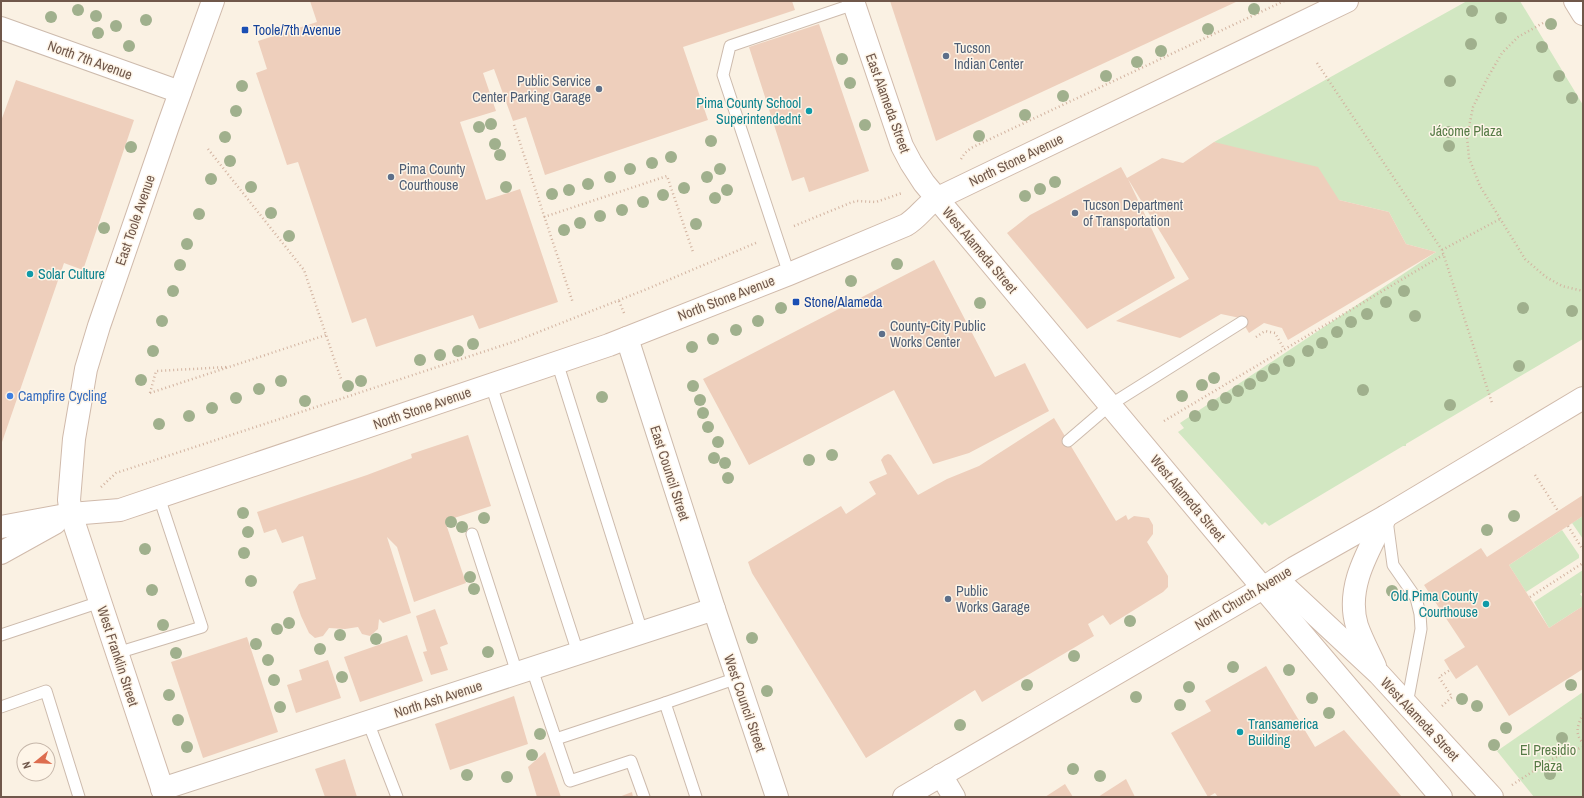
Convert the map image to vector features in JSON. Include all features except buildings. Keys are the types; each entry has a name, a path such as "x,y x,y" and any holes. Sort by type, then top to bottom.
{"street":[{"name":"East Toole Avenue","path":"71,514 69,500 73,446 78,408 86,369 99,326 213,1"},
{"name":"North Stone Avenue","path":"1,527 71,514 120,510 626,338 789,274 906,225 915,220 926,206 936,199 1347,1"},
{"path":"1575,1 1583,14"},
{"name":"East Alameda Street","path":"853,2 902,146 914,168 936,199"},
{"name":"North 7th Avenue","path":"1,28 180,92"},
{"name":"West Alameda Street","path":"936,199 1110,405 1270,583 1441,797"},
{"name":"East Council Street","path":"626,338 714,609"},
{"name":"North Church Avenue","path":"904,797 1386,516 1583,398"},
{"name":"North Stone Avenue","path":"1,553 71,514"},
{"name":"West Franklin Street","path":"71,514 132,699 160,794"},
{"path":"1379,674 1358,627 1354,602 1354,591 1367,553 1386,516"},
{"name":"West Alameda Street","path":"1270,583 1379,674 1492,797"},
{"name":"North Ash Avenue","path":"160,794 368,722 714,609"},
{"name":"West Council Street","path":"714,609 777,797"},
{"path":"941,775 954,797"}],"lane":[{"path":"789,274 724,76 730,46 853,2"},
{"path":"1068,441 1110,405 1242,322"},
{"path":"557,362 642,632"},
{"path":"491,385 578,653"},
{"path":"117,653 202,627 159,497"},
{"path":"1386,516 1394,565 1416,598 1420,614 1421,629 1407,705"},
{"path":"472,534 525,671 556,740 570,781 632,761 644,797"},
{"path":"1,635 100,602"},
{"path":"556,740 737,678"},
{"path":"1,707 46,691 79,797"},
{"path":"665,703 696,797"},
{"path":"368,722 398,797"}],"path":[{"path":"957,163 971,148 1284,1"},
{"path":"1543,23 1518,37 1502,53 1488,77 1473,107 1467,137 1469,158 1480,186 1525,259 1540,273 1562,286 1583,291"},
{"path":"1317,63 1442,250 1492,403"},
{"path":"514,125 573,303"},
{"path":"208,149 304,270 341,379"},
{"path":"544,217 667,176 693,252"},
{"path":"99,489 116,473 516,341 640,292 850,203 857,201 876,202 889,199"},
{"path":"1442,250 1500,218"},
{"path":"1164,421 1443,255"},
{"path":"232,367 156,371 150,393 232,367 326,335"},
{"path":"1535,475 1558,511"},
{"path":"1568,526 1583,550"},
{"path":"1530,596 1583,563"},
{"path":"1442,706 1452,697 1439,677 1450,670"},
{"path":"1583,714 1578,725 1577,732 1579,739 1583,743"},
{"path":"1510,786 1552,759 1583,747"}],"green space":[{"name":"Jácome Plaza","path":"1467,1 1520,1 1583,105 1583,339 1406,444 1406,446 1403,446 1269,526 1265,522 1262,525 1178,432 1184,428 1180,423 1436,252 1406,244 1389,212 1339,200 1214,142"},
{"path":"1583,516 1583,539 1572,523"},
{"path":"1562,530 1579,555 1579,558 1526,592 1509,565"},
{"path":"1583,570 1583,592 1580,594 1583,598 1583,606 1549,628 1534,602"},
{"name":"El Presidio Plaza","path":"1583,692 1583,797 1534,797 1497,751"}],"place":[{"name":"Toole/7th Avenue","path":"245,30"},
{"name":"Tucson Indian Center","path":"946,56"},
{"name":"Public Service Center Parking Garage","path":"599,89"},
{"name":"Pima County School Superintendednt","path":"809,111"},
{"name":"Pima County Courthouse","path":"391,177"},
{"name":"Tucson Department of Transportation","path":"1075,213"},
{"name":"Solar Culture","path":"30,274"},
{"name":"Stone/Alameda","path":"796,302"},
{"name":"County-City Public Works Center","path":"882,334"},
{"name":"Campfire Cycling","path":"10,396"},
{"name":"Public Works Garage","path":"948,599"},
{"name":"Old Pima County Courthouse","path":"1486,604"},
{"name":"Transamerica Building","path":"1240,732"}]}
